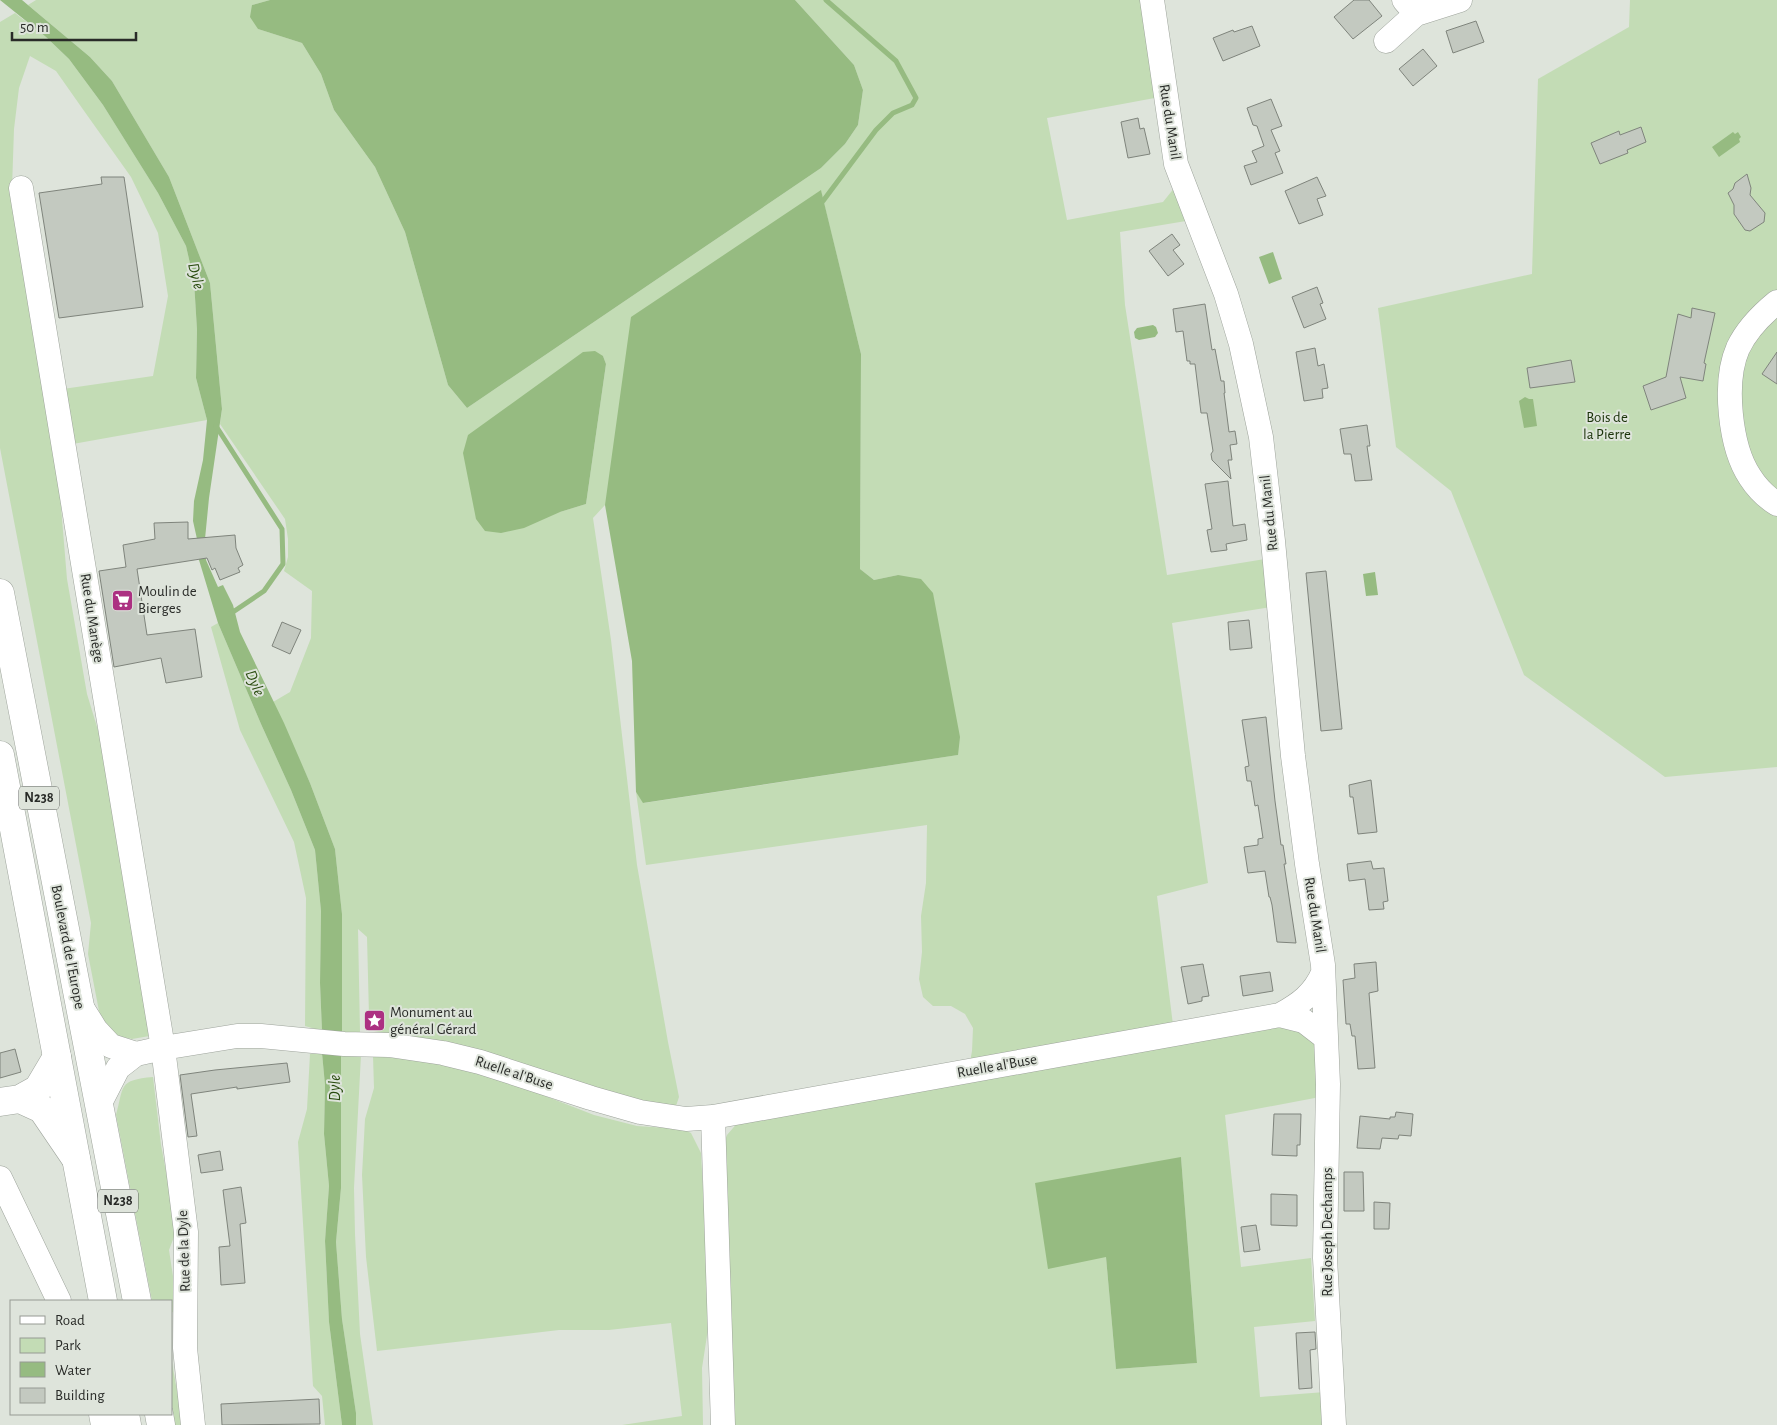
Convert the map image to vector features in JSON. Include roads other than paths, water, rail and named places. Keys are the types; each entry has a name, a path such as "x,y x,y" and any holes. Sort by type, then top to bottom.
{"main road":[{"name":"Boulevard de l'Europe","path":"0,593 137,1300"},
{"name":"Boulevard de l'Europe","path":"0,755 103,1300"},
{"path":"10,1100 38,1089 57,1058"},
{"path":"10,1100 42,1108 76,1158"}],"street":[{"name":"Rue du Manil","path":"1152,0 1176,164 1226,294 1242,344 1261,437 1274,551 1293,756 1323,973 1326,1038"},
{"path":"1386,41 1410,7 1460,0"},
{"name":"Rue du Manège","path":"21,188 163,1048"},
{"path":"1777,302 1762,314 1748,330 1738,348 1732,365 1730,406 1739,451 1749,476 1760,490 1777,504"},
{"name":"Ruelle al'Buse","path":"136,1054 237,1036 261,1036 344,1044 389,1045 443,1053 480,1062 640,1112 686,1118 713,1117 1280,1015 1306,999 1318,984 1323,973"},
{"path":"78,1002 96,1030 111,1046 136,1054"},
{"name":"Ruelle al'Buse","path":"1280,1015 1304,1021 1326,1038"},
{"name":"Rue Joseph Dechamps","path":"1326,1038 1328,1084 1325,1258 1334,1425"},
{"name":"Rue de la Dyle","path":"163,1048 186,1232 185,1348 193,1425"},
{"path":"99,1105 118,1068 136,1054"},
{"path":"713,1117 723,1425"},
{"path":"0,1178 58,1300"}],"water":[{"name":"Dyle","path":"0,0 22,0 90,57 112,81 169,177 210,283 222,409 209,498 205,539 206,560 218,587 223,585 233,605 240,632 284,723 310,783 335,849 342,914 342,1032 322,1031 320,983 321,911 315,850 291,790 218,623 199,560 193,521 194,501 203,460 207,420 196,378 197,330 194,281 186,246 158,193 103,105 69,59 46,37"},
{"path":"270,0 795,0 854,65 863,90 858,125 845,144 821,168 467,408 448,385 405,232 375,167 334,110 321,74 302,43 258,29 250,17 252,5"},
{"path":"1733,132 1735,134 1738,132 1741,137 1739,139 1740,142 1719,157 1712,147"},
{"path":"821,190 861,354 860,569 874,580 898,575 921,579 933,593 960,737 958,755 643,803 636,792 632,661 605,505 631,317"},
{"path":"1273,252 1282,279 1269,284 1259,257"},
{"path":"1153,325 1158,333 1155,337 1139,340 1135,338 1134,332 1137,328"},
{"path":"595,351 603,356 606,364 586,504 560,512 524,528 501,533 485,531 476,519 463,453 468,435 583,352"},
{"path":"1525,397 1533,399 1537,426 1524,428 1519,401"},
{"path":"1375,572 1378,595 1366,596 1363,574"},
{"name":"Dyle","path":"322,1053 341,1055 341,1188 336,1242 342,1319 356,1413 356,1425 342,1425 329,1322 325,1241 329,1186 324,1134 325,1085"},
{"path":"1181,1157 1197,1363 1116,1369 1106,1257 1048,1269 1035,1183"}],"waterway":[{"path":"823,201 876,130 893,113 912,105 916,98 896,61 826,0"},
{"path":"216,426 282,529 283,564 264,591 230,614"}],"place":[{"name":"Moulin de Bierges","path":"122,600"},
{"name":"Monument au général Gérard","path":"374,1021"}],"park label":[{"name":"Bois de la Pierre","path":"1607,426"}]}
